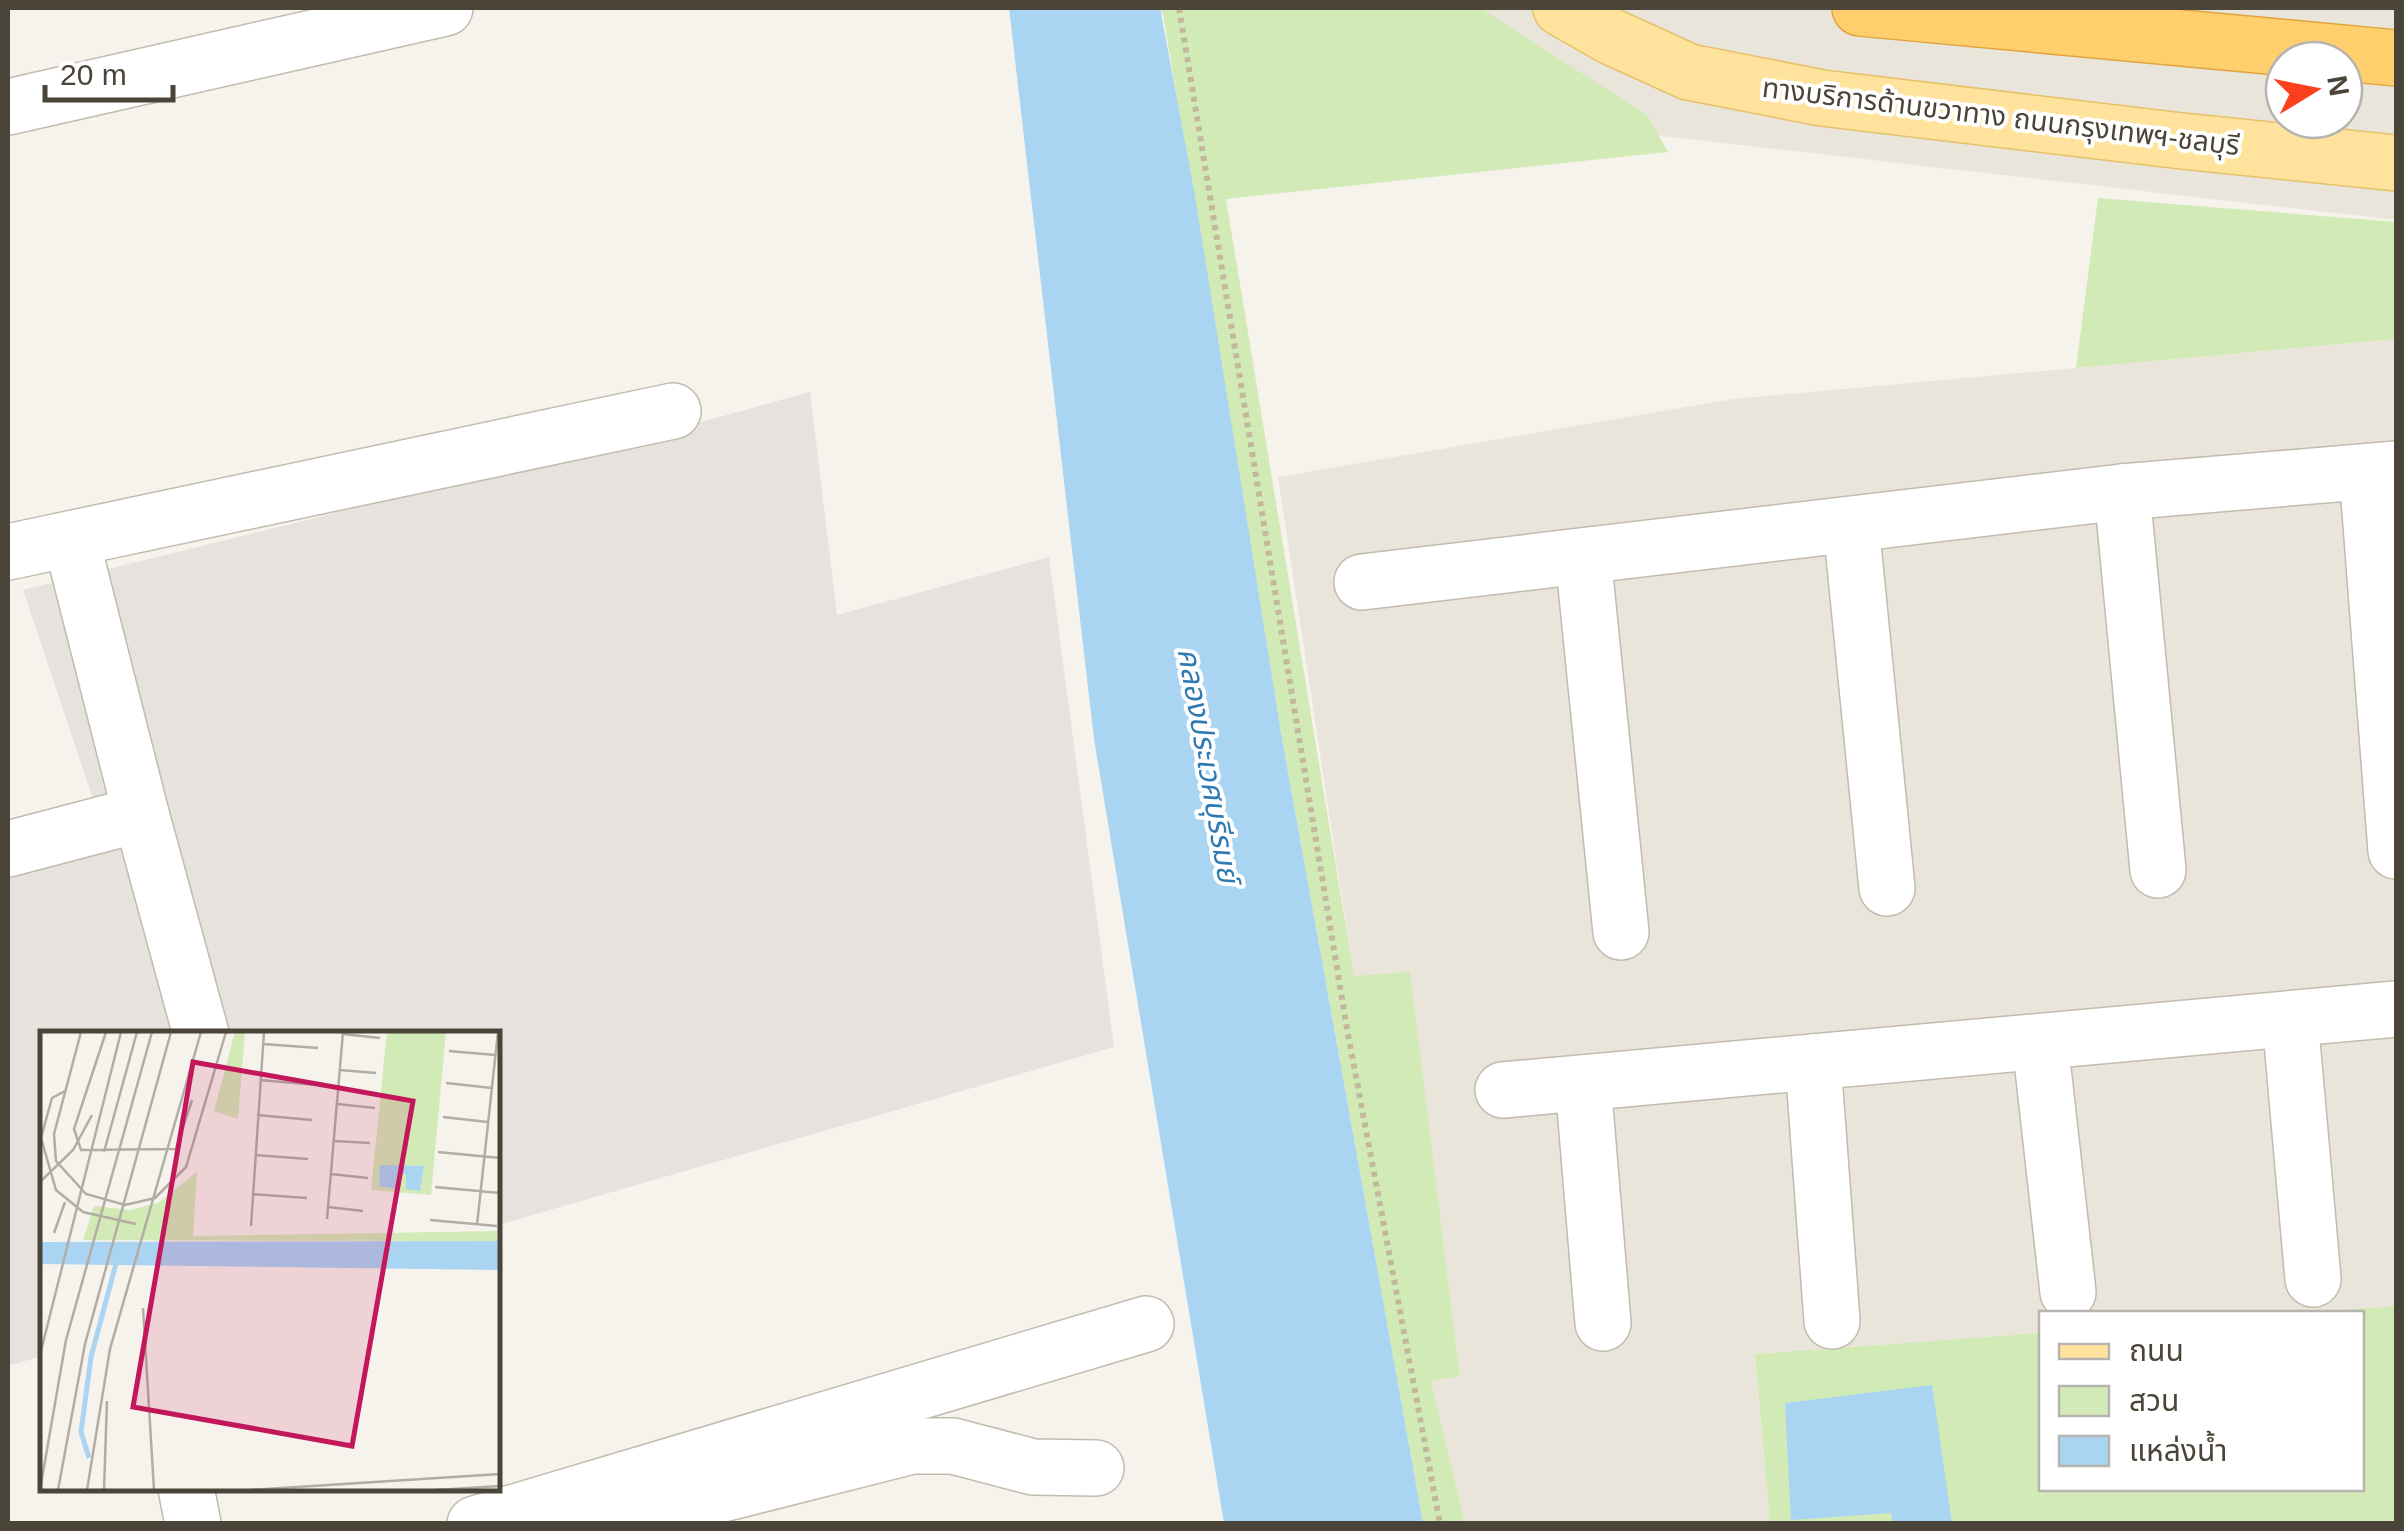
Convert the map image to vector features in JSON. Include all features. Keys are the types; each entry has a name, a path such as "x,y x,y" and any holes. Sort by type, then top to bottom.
{"highway":[{"path":"1860,8 2396,58"}],"main road":[{"name":"ทางบริการด้านขวาทาง ถนนกรุงเทพฯ-ชลบุรี","path":"1561,8 1612,37 1689,72 1822,98 2396,163"}],"street":[{"path":"8,107 445,8"},
{"path":"8,552 673,411"},
{"path":"1362,582 2122,492 2382,470 2396,851"},
{"path":"2122,492 2158,870"},
{"path":"1851,524 1887,888"},
{"path":"71,539 200,1031"},
{"path":"1582,556 1620,932"},
{"path":"8,849 141,814"},
{"path":"1503,1090 2396,1009"},
{"path":"2290,1019 2314,1278"},
{"path":"2040,1042 2068,1292"},
{"path":"1813,1062 1832,1320"},
{"path":"1582,1084 1603,1324"},
{"path":"475,1524 1146,1324"},
{"path":"604,1524 912,1446 953,1446 1032,1467 1096,1468"},
{"path":"187,1491 193,1524"}],"path":[{"path":"1179,8 1346,1029 1440,1524"}],"shaded area":[{"path":"1143,8 2396,8 2396,220 1418,108"},
{"path":"2396,339 2396,1306 2333,1311 2039,1311 2039,1333 1755,1354 1770,1523 1465,1523 1431,1381 1460,1376 1410,973 1354,977 1278,477 1733,399"},
{"path":"810,392 837,615 1049,557 1114,1047 500,1224 500,1031 40,1031 40,1357 8,1366 8,821 93,799 23,590 672,430"}],"green space":[{"path":"1162,8 1480,8 1647,115 1668,152 1226,199 1354,976 1410,972 1460,1376 1431,1381 1465,1523 1423,1523 1281,733"},
{"path":"2098,198 2396,222 2396,339 2076,368"},
{"path":"2396,1306 2396,1523 1770,1523 1755,1354 2039,1333 2039,1491 2364,1491 2364,1311 2324,1311"}],"water":[{"name":"คลองประเวศบุรีรมย์","path":"1009,8 1160,8 1195,196 1281,733 1423,1523 1224,1523 1094,739"},
{"path":"1932,1385 1952,1523 1893,1523 1891,1513 1791,1520 1785,1403"}]}
